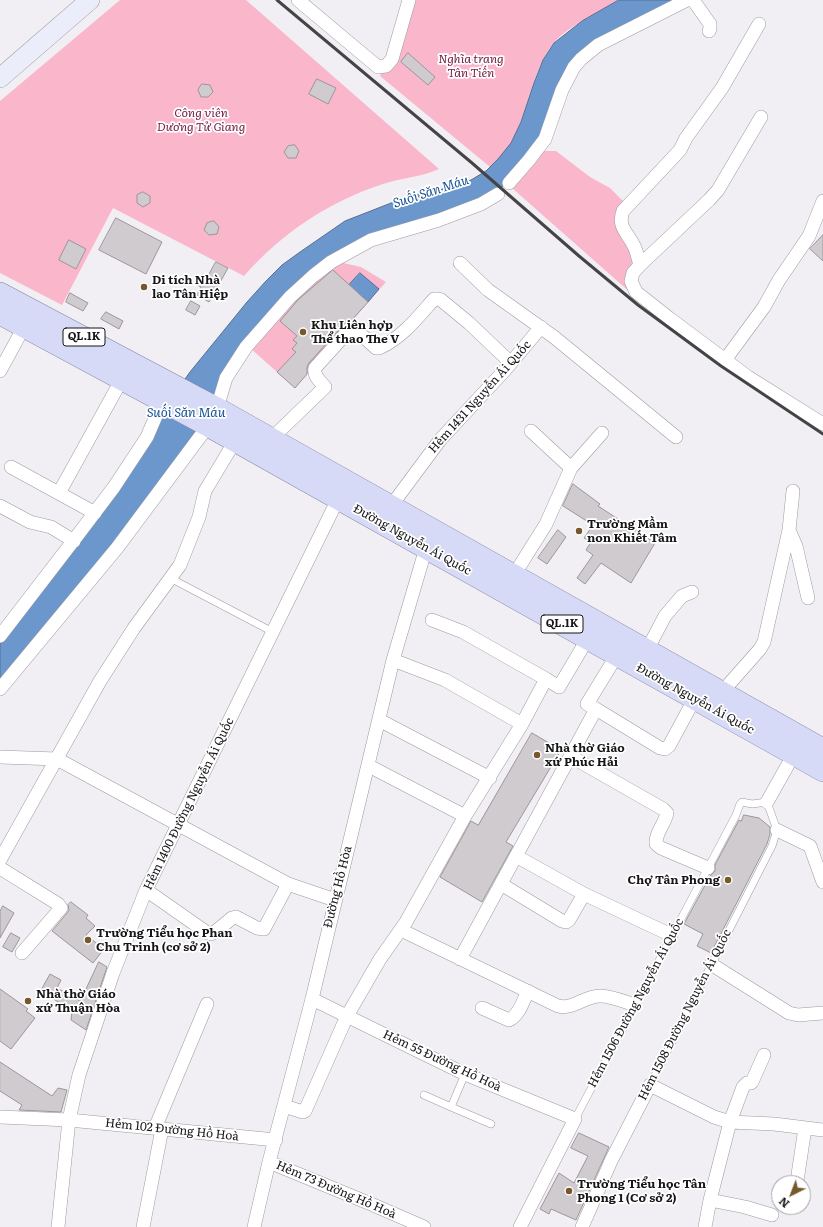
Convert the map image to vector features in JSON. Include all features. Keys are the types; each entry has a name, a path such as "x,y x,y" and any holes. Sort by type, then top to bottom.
{"main road":[{"path":"0,78 90,0"},
{"name":"Đường Nguyễn Ái Quốc","path":"0,293 171,383 213,417 235,441 343,490 391,506 722,692 798,746 823,771"},
{"name":"Đường Nguyễn Ái Quốc","path":"0,314 162,402 213,417 271,439 426,548 695,698 798,746 823,749"}],"street":[{"path":"298,0 378,67 386,66 392,58 409,0"},
{"path":"509,183 546,139 562,90 574,67 581,59 598,45 687,0"},
{"path":"693,0 710,24 709,31"},
{"path":"640,265 634,245 621,223 623,211 680,150 686,138 722,88 759,24"},
{"path":"761,117 718,190 640,265 633,273 631,281 636,292 754,381 823,424"},
{"path":"0,689 117,548 213,417 226,378 246,347 290,297 331,262 371,240 439,220 481,204 498,194"},
{"path":"726,360 764,307 779,280 809,236 823,201"},
{"path":"460,263 488,290 541,327 676,437"},
{"path":"271,439 325,387 316,377 314,372 315,368 351,328 354,328 376,348 379,348 408,328 434,299 441,300 469,323 511,363"},
{"path":"0,371 24,327"},
{"name":"Hẻm 1431 Nguyễn Ái Quốc","path":"391,506 440,440 511,363 541,327"},
{"path":"59,494 122,379"},
{"path":"0,636 95,513 147,437 162,402"},
{"path":"531,431 571,468"},
{"path":"514,575 546,524 571,468 602,433"},
{"path":"0,860 100,681 134,628 176,571 184,557 199,518 205,491 235,441"},
{"path":"11,467 95,513"},
{"name":"Hẻm 1400 Đường Nguyễn Ái Quốc","path":"58,1227 69,1120 85,1057 113,973 146,890 343,490"},
{"path":"722,692 760,649 764,642 789,530 794,491"},
{"path":"0,506 30,522 48,526 74,541"},
{"path":"789,530 796,546 808,598"},
{"name":"Đường Hồ Hòa","path":"254,1227 269,1162 312,999 334,900 369,766 393,660 426,548"},
{"path":"647,650 665,616 682,596 692,592"},
{"path":"432,620 463,632 559,687 588,638"},
{"path":"617,655 587,704 660,748 665,749 669,746 695,698"},
{"path":"393,660 445,680 522,724"},
{"path":"284,1106 303,1112 305,1111 347,1016 380,959 401,930 465,816 490,778 546,680"},
{"path":"460,959 596,709"},
{"path":"379,720 490,778"},
{"path":"767,802 798,746"},
{"path":"570,756 663,809 667,813 666,819 655,838 656,844 661,848 708,868"},
{"path":"0,757 57,759 288,884 334,900"},
{"path":"369,766 465,816"},
{"path":"778,830 810,846 823,882"},
{"path":"516,856 584,894 671,935"},
{"path":"0,868 58,904 61,908 22,954"},
{"path":"146,890 211,934 232,918 236,917 257,928 264,929 288,884"},
{"path":"501,884 566,922 569,920 584,894"},
{"path":"401,930 554,1005 563,1007 570,1006 593,997 601,996 635,1005"},
{"path":"711,964 790,1013 798,1015 823,1013"},
{"path":"482,1008 509,1020 513,1019 517,1015 528,991"},
{"name":"Hẻm 55 Đường Hồ Hoà","path":"312,999 465,1074 575,1119"},
{"path":"143,1227 158,1129 206,1004"},
{"path":"705,1227 710,1200 730,1122 743,1087 747,1083 752,1082 764,1055"},
{"path":"650,1085 714,1117 730,1122 774,1124 823,1130"},
{"name":"Hẻm 1508 Đường Nguyễn Ái Quốc","path":"582,1227 611,1161 650,1085"},
{"name":"Hẻm 102 Đường Hồ Hoà","path":"0,1116 69,1120 276,1140"},
{"name":"Hẻm 1506 Đường Nguyễn Ái Quốc","path":"520,1227 575,1119"},
{"path":"798,1175 805,1128"},
{"name":"Hẻm 73 Đường Hồ Hoà","path":"269,1162 424,1227"},
{"path":"710,1200 745,1207 771,1215"}],"lane":[{"path":"170,578 273,632"},
{"name":"Hẻm 1506 Đường Nguyễn Ái Quốc","path":"575,1119 671,935 708,868 740,804 742,802 752,804 767,802"},
{"path":"767,802 778,830"},
{"name":"Hẻm 1508 Đường Nguyễn Ái Quốc","path":"650,1085 772,846 778,830"},
{"path":"451,1107 465,1074"},
{"path":"424,1095 491,1124"}],"green space":[{"name":"Công viên Dương Tử Giang","path":"120,0 246,0 439,169 425,174 383,184 343,200 307,221 290,233 259,260 244,276 113,208 62,305 0,273 0,101"},
{"name":"Nghĩa trang Tân Tiến","path":"414,0 619,0 566,32 553,44 540,67 518,130 512,142 490,167 380,76"},
{"path":"542,151 556,151 590,177 610,188 625,203 615,217 635,260 632,294 512,188"},
{"name":"Khu Liên hợp Thể thao The V","path":"339,262 361,267 386,282 312,366 310,371 295,388 250,348 295,298"}],"water":[{"name":"Suối Săn Máu","path":"619,0 678,0 596,42 546,126 503,186 477,201 369,236 290,291 203,423 123,533 0,683 0,642 190,372 266,281 282,265 345,221 409,196 436,191 471,180 486,171 511,143 521,122 543,60 554,43 582,21"},
{"path":"360,273 379,289 368,302 349,285"}],"building":[{"path":"408,53 435,77 428,85 401,62"},
{"path":"317,79 336,88 328,104 309,94"},
{"path":"202,84 210,85 213,92 208,97 201,97 198,90"},
{"path":"295,145 299,151 296,158 288,158 284,152 288,146"},
{"path":"143,192 150,196 150,203 143,207 137,203 137,195"},
{"path":"116,218 162,242 146,274 99,250"},
{"path":"214,221 219,227 217,234 209,235 204,230 207,223"},
{"path":"823,235 823,261 810,249"},
{"path":"69,240 86,249 76,269 59,260"},
{"path":"216,262 228,268 209,302 197,295 201,287 197,285 202,274 207,277"},
{"name":"Khu Liên hợp Thể thao The V","path":"333,270 368,302 352,320 345,323 309,363 307,367 307,374 295,388 277,372 296,352 292,349 297,343 293,340 297,336 280,321 298,300"},
{"path":"70,293 88,303 83,311 66,302"},
{"path":"191,301 200,306 195,315 186,310"},
{"path":"106,312 123,321 119,329 101,319"},
{"path":"573,484 600,504 598,506 655,543 631,583 601,563 585,584 577,578 593,555 586,550 591,542 584,538 593,525 563,506"},
{"path":"558,530 566,537 547,564 538,558"},
{"path":"532,733 561,750 506,842 513,846 482,902 440,877 471,821 478,825"},
{"name":"Chợ Tân Phong","path":"744,815 759,818 770,827 770,834 767,844 711,953 697,946 703,934 684,924 710,876 715,871 715,865 739,820 741,821"},
{"path":"71,902 88,915 86,918 95,926 86,935 104,949 93,963 52,931 69,910 68,905"},
{"path":"3,906 14,913 0,938 0,912"},
{"path":"11,933 20,938 12,952 3,947"},
{"path":"99,962 107,967 86,1030 71,1020 72,1012 41,990 50,974 61,980 57,988 80,1001"},
{"path":"0,989 28,1009 26,1011 35,1018 11,1049 0,1041"},
{"path":"0,1062 52,1096 58,1088 67,1090 61,1112 19,1110 22,1105 0,1091"},
{"name":"Trường Tiểu học Tân Phong 1 (Cơ sở 2)","path":"579,1133 609,1147 576,1220 551,1209 549,1214 540,1209 559,1173 574,1183 588,1156 571,1148"}],"railway":[{"path":"277,0 472,163 638,305 721,366 823,434"}],"place":[{"name":"Di tích Nhà lao Tân Hiệp","path":"144,287"},
{"name":"Khu Liên hợp Thể thao The V","path":"303,332"},
{"name":"Trường Mầm non Khiết Tâm","path":"579,531"},
{"name":"Nhà thờ Giáo xứ Phúc Hải","path":"537,755"},
{"name":"Chợ Tân Phong","path":"728,880"},
{"name":"Trường Tiểu học Phan Chu Trinh (cơ sở 2)","path":"88,940"},
{"name":"Nhà thờ Giáo xứ Thuận Hòa","path":"28,1001"},
{"name":"Trường Tiểu học Tân Phong 1 (Cơ sở 2)","path":"569,1191"}]}
